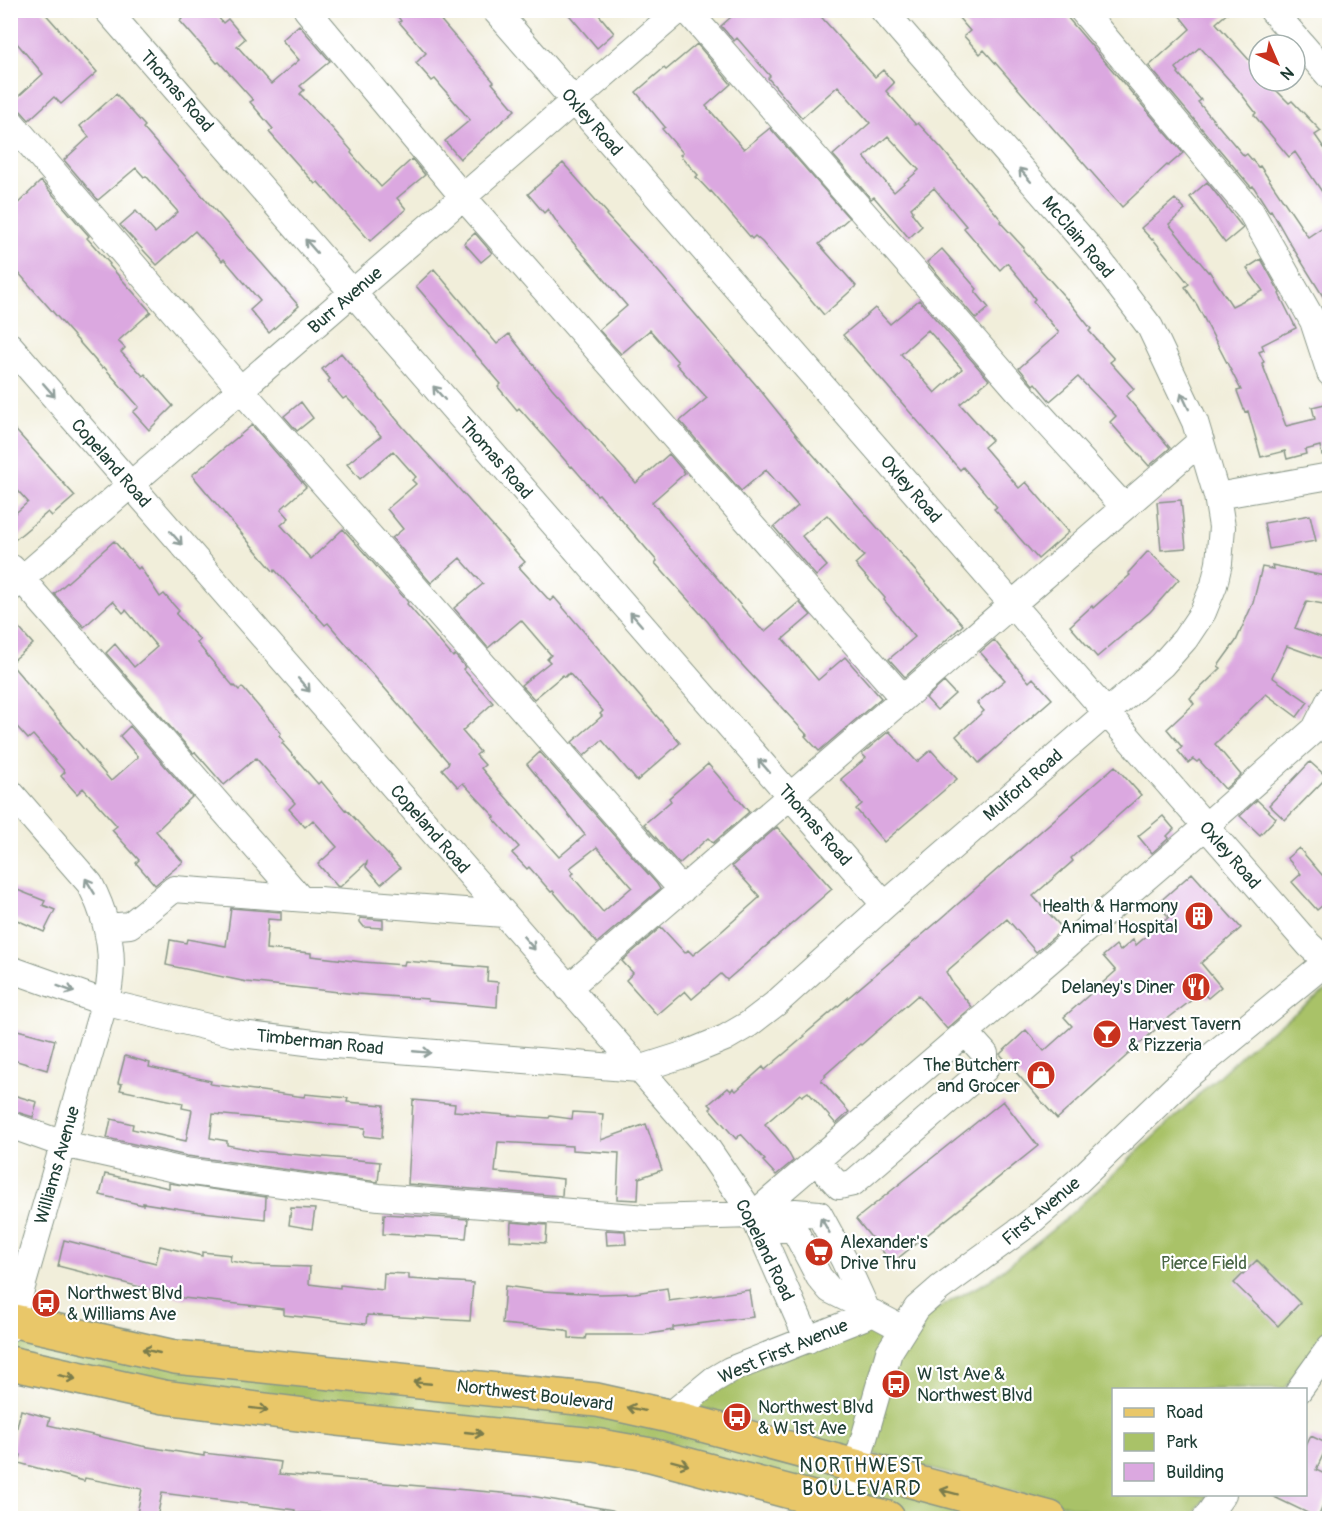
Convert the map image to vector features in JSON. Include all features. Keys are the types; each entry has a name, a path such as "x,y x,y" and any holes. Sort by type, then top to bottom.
{"main road":[{"name":"Northwest Boulevard","path":"11,1323 175,1357 597,1400 669,1416 1050,1518"},
{"path":"10,1363 164,1397 337,1419 595,1445 651,1455 842,1512 888,1518"}],"street":[{"name":"Thomas Road","path":"107,10 885,905"},
{"path":"307,10 464,198 903,698"},
{"name":"Oxley Road","path":"495,10 1106,713 1309,945 1328,962"},
{"name":"Burr Avenue","path":"14,578 131,485 679,10"},
{"path":"687,10 1008,379 1124,507"},
{"name":"McClain Road","path":"883,10 1094,253 1150,327 1195,422 1217,496"},
{"path":"1082,10 1250,210 1313,321 1329,374"},
{"path":"1272,10 1329,77"},
{"path":"10,121 241,390 682,890"},
{"name":"Copeland Road","path":"10,346 703,1142 769,1222 808,1340"},
{"path":"568,988 1201,441"},
{"path":"1217,496 1329,476"},
{"name":"Mulford Road","path":"639,1069 725,1038 749,1024 775,1004 885,905 1162,665 1185,639 1203,612 1214,585 1219,563 1222,527 1217,496"},
{"path":"14,578 300,898"},
{"path":"769,1222 816,1161 1316,729 1329,699"},
{"name":"Williams Avenue","path":"10,792 81,872 99,902 107,927 111,969 109,987 11,1323"},
{"path":"107,927 130,925 174,889 504,914"},
{"name":"First Avenue","path":"842,1512 889,1352 917,1308 940,1287 1028,1224 1078,1181 1185,1078 1328,962"},
{"name":"Timberman Road","path":"10,969 103,1002 234,1033 310,1042 639,1069"},
{"path":"816,1161 839,1186 853,1183 985,1069 985,1054 966,1033"},
{"path":"10,1125 63,1144 184,1171 380,1197 647,1218 769,1222 795,1212 819,1214 844,1260 866,1316"},
{"name":"West First Avenue","path":"669,1416 713,1380 730,1370 873,1313 903,1329"},
{"path":"1300,1388 1329,1347"},
{"path":"1206,1518 1222,1496"}],"green space":[{"name":"Pierce Field","path":"1329,988 1329,1328 1286,1388 1112,1388 1112,1496 1207,1496 1190,1518 1114,1518 689,1405 684,1393 869,1326 882,1338 990,1280 1062,1222 1252,1045"},
{"path":"11,1320 522,1392 1050,1518 888,1518 651,1455 11,1363"}],"building":[{"path":"10,10 42,10 97,72 61,104 54,97 29,120 10,104 43,74 10,35"},
{"path":"175,10 212,10 223,23 228,19 245,39 237,46 271,84 299,60 282,40 299,25 330,61 300,86 304,90 300,94 333,129 381,187 412,159 425,175 397,198 406,209 370,241 318,182 315,184 269,132 273,129 250,102 253,100 180,21 182,19"},
{"path":"393,10 432,10 515,110 460,159 445,141 470,120 435,79 432,81 416,63 426,53 399,22 401,21"},
{"path":"565,10 595,10 614,33 597,48"},
{"path":"739,10 815,10 875,77 883,70 894,83 886,91 916,125 918,123 943,150 1002,221 1000,222 1024,248 1023,250 1072,305 1091,329 1089,331 1114,359 1110,362 1134,389 1126,396 1170,448 1149,466 1110,422 1116,416 1078,377 1050,401 1019,368 1059,333 1007,263 1000,270 934,188 911,208 922,226 909,238 874,197 871,199 833,155 870,123 838,86 802,118 737,38 734,41 721,26","holes":["888,136 919,170 894,192 864,157"]},
{"path":"952,10 1061,10 1183,153 1122,207 984,50 980,54 964,36 970,31"},
{"path":"1175,10 1231,10 1216,23 1247,58 1247,93 1279,93 1289,103 1292,101 1321,131 1315,135 1329,155 1329,202 1295,152 1289,157 1254,115 1256,113 1239,91 1200,47 1176,68 1201,100 1198,102 1244,156 1247,154 1258,167 1260,166 1308,237 1329,223 1329,306 1271,210 1269,211 1253,186 1251,187 1149,66 1190,29"},
{"path":"697,44 731,84 706,106 744,149 770,128 849,218 819,244 856,286 824,315 762,242 755,236 752,239 696,177 698,175 680,155 683,153 662,129 665,127 636,92"},
{"path":"116,94 299,306 269,333 250,310 260,301 224,259 222,261 195,231 157,265 120,225 136,211 155,233 178,212 146,176 144,177 136,168 98,200 64,160 89,137 80,126"},
{"path":"563,163 756,385 802,442 963,625 905,677 889,659 915,637 855,564 864,556 827,515 802,536 827,566 816,576 774,527 798,506 766,470 741,491 680,421 707,398 676,364 678,362 650,330 621,354 599,330 627,306 560,227 548,209 544,213 528,194"},
{"path":"41,181 89,236 87,238 109,265 151,312 118,341 125,348 121,352 143,376 145,374 173,406 149,430 133,412 139,407 10,263 10,211"},
{"path":"1207,182 1243,228 1225,243 1190,197"},
{"path":"1175,199 1185,210 1169,224 1209,271 1232,306 1263,291 1247,268 1261,259 1296,328 1262,345 1264,350 1259,352 1264,362 1262,363 1286,426 1315,419 1312,407 1329,403 1329,455 1322,455 1320,446 1305,450 1306,454 1287,459 1285,451 1261,457 1248,411 1245,412 1237,391 1241,390 1197,305 1185,287 1189,284 1153,239 1141,228"},
{"path":"475,233 492,253 481,262 464,243"},
{"path":"942,249 977,289 975,291 989,308 976,319 927,262"},
{"path":"434,269 497,344 509,334 552,388 636,483 669,454 685,473 652,502 760,628 765,631 799,602 811,615 783,639 818,680 845,657 881,698 819,751 731,653 708,622 655,563 657,561 599,494 597,495 519,408 517,410 498,387 501,384 416,286"},
{"path":"919,300 989,380 960,404 992,440 984,447 1019,488 1026,482 1069,532 1038,559 994,509 997,507 963,467 960,470 843,335 875,308 890,324","holes":["928,330 962,369 935,393 901,354"]},
{"path":"341,353 403,427 525,562 519,567 550,601 554,597 680,743 637,781 602,740 584,756 572,742 602,716 600,714 603,711 569,673 565,677 563,675 534,699 521,685 550,662 547,659 551,655 521,620 488,648 454,608 483,584 460,558 431,583 392,538 403,529 387,509 416,484 412,480 416,477 393,451 360,479 347,464 381,436 346,397 343,399 328,381 330,379 322,369"},
{"path":"301,402 313,418 297,431 284,416"},
{"path":"10,424 75,496 52,516 48,512 10,544 10,518 28,502 10,482"},
{"path":"252,425 306,487 281,509 289,518 281,525 311,559 343,529 453,657 455,655 465,667 463,669 493,703 462,731 480,752 476,755 485,765 481,768 503,794 559,857 585,835 527,764 540,752 660,889 597,943 553,891 551,892 529,867 527,869 512,853 519,847 493,818 495,817 463,783 458,787 442,769 449,763 394,699 328,623 325,625 275,570 274,572 192,475","holes":["597,847 632,887 603,912 571,875 574,873 570,868"]},
{"path":"1181,500 1186,548 1161,550 1157,502"},
{"path":"1310,515 1316,541 1269,549 1264,523"},
{"path":"114,541 138,569 140,567 160,597 164,594 179,611 176,614 200,640 197,643 234,687 239,690 242,687 281,733 279,736 284,741 282,743 318,784 321,781 400,868 381,884 366,867 367,862 340,887 337,886 318,864 337,847 313,820 305,827 289,809 295,803 256,758 224,785 195,752 193,753 106,653 115,644 134,667 157,647 126,610 123,613 113,601 84,627 54,594"},
{"path":"1148,551 1179,579 1150,612 1097,657 1070,626 1130,575 1128,573"},
{"path":"1272,565 1324,576 1329,605 1307,601 1295,628 1329,640 1329,661 1287,646 1272,677 1308,702 1297,717 1266,694 1215,744 1241,775 1225,789 1199,760 1197,762 1193,759 1188,763 1178,751 1182,747 1167,729 1194,704 1190,698 1221,668 1218,666 1236,641 1253,603 1262,567 1273,569"},
{"path":"19,628 33,644 10,663 10,636"},
{"path":"994,640 1029,682 1033,678 1052,699 979,763 956,736 984,711 977,703 1005,680 980,652"},
{"path":"10,663 111,781 138,757 120,736 130,726 192,797 156,831 183,862 155,885 136,863 139,860 112,830 117,826 83,788 77,794 61,776 65,772 33,735 28,739 10,719"},
{"path":"944,682 955,694 937,710 926,698"},
{"path":"889,731 917,762 931,750 957,779 884,842 856,809 862,804 841,779 866,758 862,754"},
{"path":"1310,762 1327,777 1285,820 1269,805"},
{"path":"708,764 749,812 713,843 708,838 679,864 644,824 671,801 669,798"},
{"path":"1115,766 1141,795 1033,896 1063,929 1036,952 1007,919 946,972 972,1007 947,1029 918,995 825,1075 821,1080 849,1112 836,1124 808,1092 802,1096 800,1094 765,1124 787,1150 793,1161 776,1175 741,1134 736,1139 710,1109 712,1107 709,1104 728,1088 736,1091 763,1067 765,1070"},
{"path":"1257,800 1276,818 1260,835 1240,816"},
{"path":"1163,816 1174,829 1167,836 1169,838 1152,853 1138,836"},
{"path":"777,827 832,889 727,980 721,974 692,999 685,991 657,1015 626,980 633,973 622,961 661,927 685,953 688,950 693,955 722,931 760,897 732,866"},
{"path":"1299,848 1329,883 1329,900 1317,910 1292,882 1301,874 1287,858"},
{"path":"1192,873 1241,928 1201,963 1221,987 1208,998 1204,994 1199,998 1197,996 1166,1020 1057,1119 1000,1054 1026,1030 1044,1051 1072,1026 1064,1017 1116,971 1103,956 1116,945 1120,951 1133,940 1136,945 1169,917 1157,904"},
{"path":"10,887 45,901 43,905 55,910 44,932 10,917"},
{"path":"231,908 281,912 281,920 268,919 266,949 311,953 311,956 363,962 404,965 405,961 488,968 487,981 498,982 497,1007 247,982 166,965 170,940 186,943 187,939 226,946"},
{"path":"360,918 383,920 383,928 364,927"},
{"path":"10,1028 55,1040 47,1070 10,1059"},
{"path":"125,1056 150,1063 149,1067 211,1081 210,1084 304,1097 305,1094 348,1098 347,1102 384,1105 382,1138 364,1136 365,1128 213,1114 210,1138 227,1141 227,1145 257,1151 380,1162 378,1182 187,1156 107,1138 111,1119 133,1124 132,1129 186,1141 192,1110 182,1108 183,1103 120,1090 122,1084 118,1083"},
{"path":"10,1094 37,1102 33,1117 10,1110"},
{"path":"413,1100 455,1104 454,1111 549,1118 550,1116 572,1119 573,1112 603,1114 601,1140 646,1124 662,1170 639,1178 638,1200 617,1199 619,1153 572,1150 572,1146 498,1142 495,1172 563,1179 562,1196 408,1184"},
{"path":"1003,1101 1038,1146 892,1263 856,1219"},
{"path":"105,1174 169,1188 169,1183 266,1197 265,1219 143,1203 143,1205 100,1195"},
{"path":"291,1208 315,1209 312,1229 289,1225"},
{"path":"384,1214 468,1219 466,1238 383,1234"},
{"path":"511,1222 547,1225 546,1243 510,1241"},
{"path":"606,1230 625,1231 626,1244 607,1245"},
{"path":"64,1240 156,1263 160,1246 202,1256 202,1252 231,1255 230,1261 252,1265 310,1267 309,1284 340,1288 340,1285 383,1290 384,1273 409,1274 409,1279 473,1283 470,1321 367,1315 366,1324 284,1315 284,1309 183,1298 58,1266"},
{"path":"1257,1260 1300,1303 1278,1326 1234,1283"},
{"path":"505,1286 542,1291 600,1294 635,1293 667,1288 669,1301 749,1290 753,1317 673,1327 673,1330 643,1335 586,1335 585,1339 569,1338 569,1332 565,1330 502,1324"},
{"path":"21,1410 50,1418 48,1425 142,1446 204,1456 204,1453 281,1462 279,1474 525,1495 612,1510 614,1511 613,1518 367,1518 295,1513 295,1510 162,1493 157,1518 136,1518 142,1489 85,1478 84,1481 19,1463 21,1455 11,1453"},
{"path":"1311,1436 1328,1444 1316,1470 1329,1476 1329,1491 1318,1518 1272,1496 1307,1496 1307,1444"}],"place":[{"name":"Health & Harmony Animal Hospital","path":"1199,916"},
{"name":"Delaney's Diner","path":"1196,987"},
{"name":"Harvest Tavern & Pizzeria","path":"1107,1034"},
{"name":"The Butcherr and Grocer","path":"1041,1075"},
{"name":"Alexander's Drive Thru","path":"819,1252"},
{"name":"Northwest Blvd & Williams Ave","path":"46,1303"},
{"name":"W 1st Ave & Northwest Blvd","path":"896,1384"},
{"name":"Northwest Blvd & W 1st Ave","path":"737,1417"}],"district":[{"name":"NORTHWEST BOULEVARD","path":"862,1476"}]}
